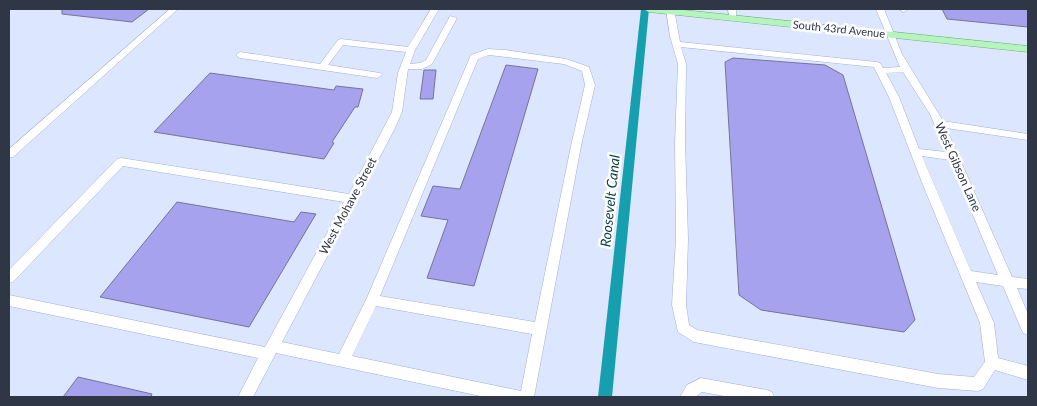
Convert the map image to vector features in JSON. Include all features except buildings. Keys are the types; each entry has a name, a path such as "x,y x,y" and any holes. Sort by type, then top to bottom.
{"main road":[{"name":"South 43rd Avenue","path":"653,9 732,13 890,34 1028,49"}],"street":[{"path":"9,154 174,9"},
{"name":"West Mohave Street","path":"244,397 389,130 397,112 405,67 411,50 435,9"},
{"name":"West Gibson Lane","path":"880,9 906,69 935,114 1028,329"},
{"path":"670,10 676,44 682,64 680,142 682,239 679,305 683,328 694,336 938,381 978,384 992,363 987,323 915,152 894,97 877,65 676,44"},
{"path":"405,67 422,66 429,62 453,18"},
{"path":"321,68 342,42 411,50"},
{"path":"343,361 372,300 474,57 488,52 566,62 586,69 590,85 576,146 528,397"},
{"path":"240,55 321,68 377,74"},
{"path":"881,71 906,69"},
{"path":"939,124 1028,137"},
{"path":"915,152 954,157"},
{"path":"9,278 120,162 351,200"},
{"path":"967,276 1028,284"},
{"path":"372,300 540,329"},
{"path":"9,301 270,350 343,361 517,397"},
{"path":"992,363 1028,373"},
{"path":"686,397 692,390 701,385 767,397"}],"waterway":[{"name":"Roosevelt Canal","path":"605,397 645,9"}]}
